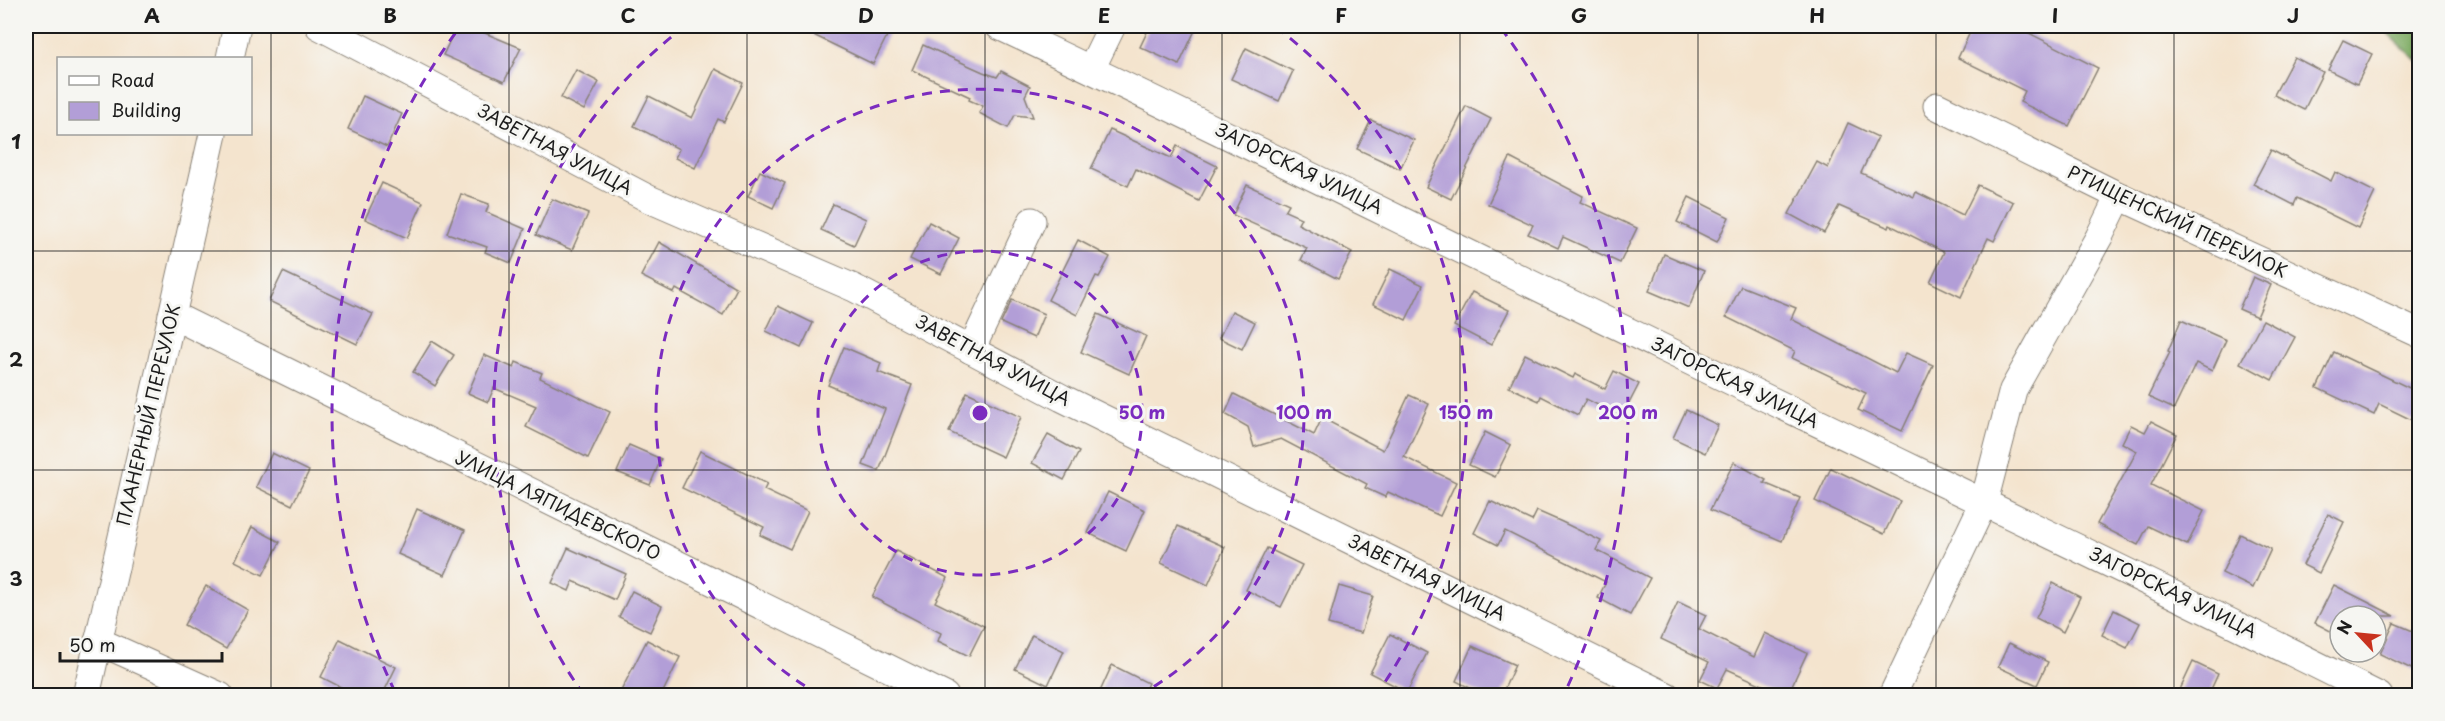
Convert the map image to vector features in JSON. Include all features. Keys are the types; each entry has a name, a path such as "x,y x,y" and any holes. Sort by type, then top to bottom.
{"street":[{"path":"230,57 237,26"},
{"name":"ЗАВЕТНАЯ УЛИЦА","path":"319,26 649,199 854,288 1084,408 1667,696"},
{"name":"ЗАГОРСКАЯ УЛИЦА","path":"999,26 1663,348 2184,597 2379,696"},
{"path":"1091,69 1112,26"},
{"name":"РТИЩЕНСКИЙ ПЕРЕУЛОК","path":"1936,106 2119,196 2420,334"},
{"name":"ПЛАНЕРНЫЙ ПЕРЕУЛОК","path":"86,696 213,135"},
{"path":"1892,696 1984,502 2013,390 2099,237 2119,196"},
{"path":"971,350 1032,221"},
{"name":"УЛИЦА ЛЯПИДЕВСКОГО","path":"172,315 945,696"},
{"path":"98,641 220,696"}],"green space":[{"path":"2380,26 2419,26 2419,62"}],"building":[{"path":"457,26 468,26 521,48 504,82 443,55"},
{"path":"795,26 880,26 890,30 873,64"},
{"path":"1150,26 1197,26 1179,65 1140,47"},
{"path":"1973,26 2025,26 2023,30 2098,68 2069,126 2020,102 2025,91 1958,58"},
{"path":"2343,40 2372,54 2357,84 2328,70"},
{"path":"923,45 983,72 997,77 1001,71 1030,86 1025,96 1033,117 1015,115 1008,128 979,113 983,106 969,100 970,97 912,70"},
{"path":"1246,48 1293,71 1279,101 1231,79"},
{"path":"2294,57 2323,72 2304,110 2274,95"},
{"path":"715,69 743,83 724,122 718,119 695,168 675,158 679,149 634,126 649,96 692,118"},
{"path":"576,70 599,82 584,110 561,98"},
{"path":"363,96 402,114 387,147 348,129"},
{"path":"1466,106 1491,119 1451,199 1426,187"},
{"path":"1371,120 1414,140 1400,169 1357,149"},
{"path":"1848,123 1878,137 1861,173 1914,197 1916,192 1963,215 1978,185 2013,202 1994,241 1988,238 1961,297 1930,282 1944,252 1890,225 1889,228 1839,206 1824,233 1789,214 1817,162 1828,168"},
{"path":"1110,130 1171,158 1177,146 1217,166 1199,201 1136,169 1128,186 1091,169"},
{"path":"2271,150 2331,181 2335,172 2375,192 2358,228 2297,198 2294,205 2253,184"},
{"path":"1510,158 1583,196 1580,202 1637,228 1620,263 1563,237 1558,248 1528,234 1533,225 1488,204"},
{"path":"760,171 785,183 773,208 748,196"},
{"path":"382,183 423,202 407,238 365,219"},
{"path":"1247,185 1289,204 1285,211 1301,218 1298,224 1352,252 1338,279 1301,260 1307,248 1233,215"},
{"path":"461,194 489,204 486,212 525,229 511,263 485,252 487,247 447,233"},
{"path":"1689,197 1729,217 1717,242 1677,222"},
{"path":"552,199 588,214 572,250 536,235"},
{"path":"833,204 866,219 854,245 821,230"},
{"path":"929,222 959,238 941,274 910,259"},
{"path":"1078,240 1110,257 1099,277 1096,276 1077,315 1048,300"},
{"path":"659,242 737,288 723,315 676,289 674,293 641,276"},
{"path":"1664,254 1704,271 1689,308 1649,291"},
{"path":"1390,269 1423,285 1406,320 1373,304"},
{"path":"283,272 373,314 357,344 269,301"},
{"path":"2253,277 2271,285 2257,317 2239,309"},
{"path":"1741,286 1796,308 1791,319 1896,373 1906,353 1933,365 1902,431 1858,410 1866,393 1792,358 1795,351 1726,317"},
{"path":"1472,292 1509,310 1491,345 1454,326"},
{"path":"1012,300 1044,314 1034,338 1001,323"},
{"path":"778,306 813,323 801,348 766,331"},
{"path":"1232,311 1255,322 1242,349 1219,338"},
{"path":"1098,314 1146,336 1129,374 1081,352"},
{"path":"2181,320 2226,340 2212,371 2196,363 2174,409 2148,397 2170,352 2168,351"},
{"path":"2263,320 2295,337 2272,380 2240,363"},
{"path":"432,341 454,355 435,386 413,372"},
{"path":"844,347 881,363 878,372 912,385 879,471 863,465 885,409 828,385"},
{"path":"2334,352 2420,393 2420,424 2379,404 2374,415 2317,388"},
{"path":"1525,354 1573,378 1575,374 1605,389 1614,371 1639,384 1622,417 1586,399 1578,415 1541,396 1539,401 1509,387"},
{"path":"484,355 514,368 516,362 542,373 540,378 610,412 588,458 526,427 536,406 494,388 488,402 468,393"},
{"path":"967,392 1021,417 1003,457 949,432"},
{"path":"1234,394 1314,435 1322,418 1383,450 1409,395 1429,404 1404,457 1456,482 1440,516 1388,492 1385,497 1365,488 1367,484 1281,439 1254,447 1248,427 1225,414"},
{"path":"1686,410 1718,425 1705,453 1673,438"},
{"path":"2151,421 2177,434 2151,485 2204,511 2187,545 2148,526 2138,545 2097,524 2137,451 2122,443 2131,425 2145,432"},
{"path":"1485,432 1511,445 1495,477 1469,465"},
{"path":"1048,435 1079,452 1064,480 1032,463"},
{"path":"629,445 661,459 650,485 617,472"},
{"path":"700,451 767,484 764,490 808,511 790,549 760,535 764,527 682,488"},
{"path":"272,453 309,471 292,505 256,487"},
{"path":"1734,462 1766,480 1764,483 1800,498 1782,541 1710,510"},
{"path":"1831,468 1900,501 1884,534 1815,501"},
{"path":"1108,492 1145,510 1126,551 1088,533"},
{"path":"1490,501 1532,521 1537,511 1562,522 1601,541 1596,550 1650,578 1630,615 1598,598 1606,582 1505,531 1498,545 1474,533"},
{"path":"417,509 465,530 445,575 398,554"},
{"path":"2328,514 2344,522 2319,573 2303,565"},
{"path":"1178,526 1225,547 1208,585 1161,563"},
{"path":"252,527 280,542 263,575 235,561"},
{"path":"2240,534 2271,549 2253,588 2222,573"},
{"path":"568,548 626,574 615,600 573,581 569,591 552,583"},
{"path":"1267,548 1302,565 1281,607 1246,590"},
{"path":"896,551 948,578 935,602 984,626 969,656 938,641 941,633 872,597"},
{"path":"2053,583 2080,597 2063,632 2036,618"},
{"path":"2334,585 2371,604 2328,604 2328,630 2315,623"},
{"path":"206,586 248,610 226,649 184,625"},
{"path":"1339,586 1373,596 1361,633 1328,624"},
{"path":"632,591 662,606 650,632 619,617"},
{"path":"1678,602 1706,615 1699,629 1754,657 1765,633 1807,653 1787,696 1727,669 1717,688 1700,680 1709,662 1661,639"},
{"path":"2114,610 2140,623 2127,648 2102,635"},
{"path":"2394,623 2420,634 2420,673 2388,658 2388,636"},
{"path":"1390,634 1427,653 1407,692 1370,673"},
{"path":"1032,635 1064,651 1048,685 1015,669"},
{"path":"340,639 396,667 382,696 358,696 321,677"},
{"path":"647,640 680,657 661,696 630,696 621,691"},
{"path":"2009,643 2048,662 2037,685 1998,667"},
{"path":"1472,646 1515,665 1501,696 1486,696 1456,681"},
{"path":"2193,662 2218,674 2208,696 2177,696"},
{"path":"1112,665 1148,683 1142,696 1098,696"}]}
